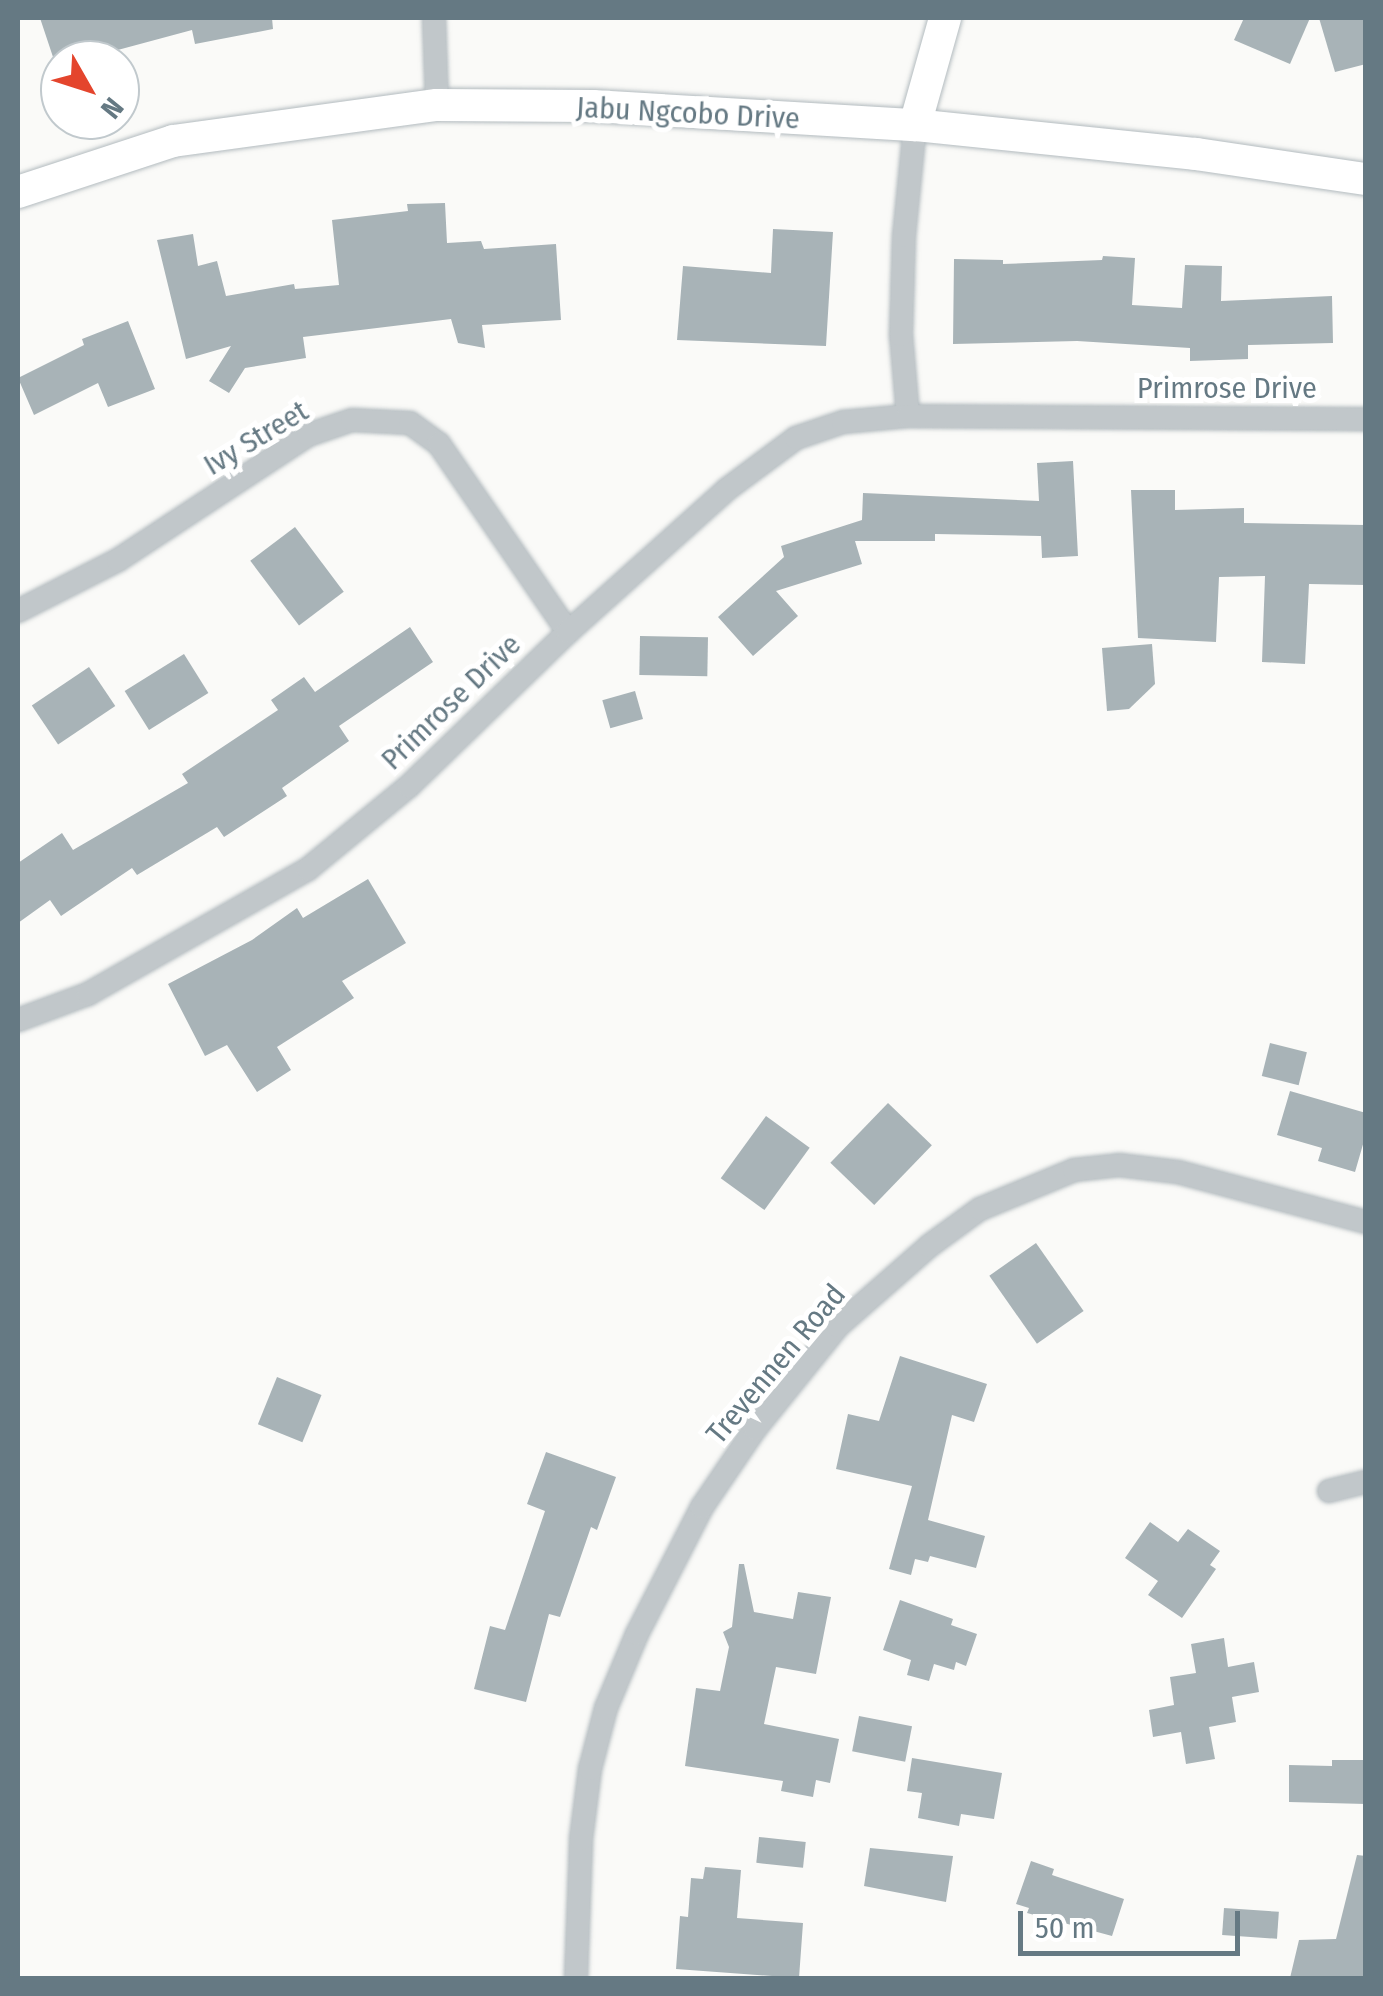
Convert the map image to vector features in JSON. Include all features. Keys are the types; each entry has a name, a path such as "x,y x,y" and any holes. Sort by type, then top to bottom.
{"main road":[{"path":"915,125 946,18"},
{"name":"Jabu Ngcobo Drive","path":"18,192 173,142 437,105 592,106 915,125 1196,154 1366,180"}],"street":[{"path":"434,18 437,105"},
{"path":"908,416 902,335 915,125"},
{"name":"Primrose Drive","path":"18,1020 88,994 308,869 409,786 568,632 726,490 796,438 843,422 908,416 1366,419"},
{"name":"Ivy Street","path":"18,611 118,560 308,435 352,420 410,423 439,444 568,632"},
{"name":"Trevennen Road","path":"576,1978 581,1839 590,1770 606,1708 636,1634 702,1507 755,1428 838,1326 929,1246 980,1209 1074,1170 1119,1165 1178,1172 1366,1222"},
{"path":"1329,1490 1366,1482"}],"building":[{"path":"40,18 272,18 273,29 195,44 192,30 140,44 140,40 47,40"},
{"path":"1244,18 1310,18 1290,64 1234,40"},
{"path":"1319,18 1366,18 1366,64 1335,72"},
{"path":"445,203 447,243 481,241 484,249 556,244 561,320 482,325 485,348 458,343 451,319 303,337 306,358 245,368 229,393 209,381 231,346 186,359 157,240 193,234 198,266 217,261 226,296 294,284 295,289 339,285 332,220 408,211 407,204"},
{"path":"773,229 833,232 826,346 677,340 683,266 771,273"},
{"path":"1103,256 1135,258 1132,305 1182,308 1185,265 1222,266 1221,301 1332,296 1333,343 1248,345 1248,359 1190,361 1190,348 1077,341 953,344 954,259 1003,260 1003,264 1102,260"},
{"path":"128,321 155,389 108,407 98,383 34,415 18,378 84,345 82,339"},
{"path":"1073,461 1078,556 1042,558 1041,536 935,534 935,541 855,541 862,564 776,591 798,616 753,656 718,617 784,557 781,546 862,520 863,493 1039,501 1037,463"},
{"path":"1131,490 1175,490 1175,510 1244,508 1244,523 1366,525 1366,585 1309,584 1305,664 1262,662 1265,576 1219,577 1216,642 1138,638"},
{"path":"295,527 344,592 299,625 250,561"},
{"path":"410,627 433,662 339,726 349,741 282,788 287,796 224,837 217,827 137,875 132,868 61,916 50,900 18,923 18,863 62,833 73,850 188,783 182,774 278,710 271,700 304,677 315,692"},
{"path":"640,636 708,637 707,676 639,675"},
{"path":"1152,644 1155,684 1129,709 1107,711 1102,648"},
{"path":"184,654 208,693 149,730 125,691"},
{"path":"89,667 115,706 58,745 32,706"},
{"path":"635,691 643,719 610,728 602,700"},
{"path":"368,879 406,943 342,981 354,998 277,1047 291,1070 257,1092 227,1045 205,1056 168,984 252,940 297,908 303,918"},
{"path":"1270,1043 1307,1052 1299,1085 1262,1076"},
{"path":"1290,1091 1366,1113 1366,1134 1355,1172 1318,1161 1322,1148 1277,1135"},
{"path":"888,1103 932,1145 874,1205 830,1163"},
{"path":"766,1116 810,1148 764,1210 721,1178"},
{"path":"1036,1243 1084,1311 1037,1344 989,1276"},
{"path":"900,1356 987,1384 974,1422 952,1415 928,1520 985,1536 976,1568 930,1556 928,1562 915,1559 911,1575 889,1569 912,1486 836,1469 848,1414 879,1421"},
{"path":"277,1377 322,1395 302,1442 258,1424"},
{"path":"546,1452 616,1477 597,1530 591,1527 560,1617 549,1614 526,1702 474,1689 490,1626 505,1630 545,1511 527,1504"},
{"path":"1150,1522 1178,1542 1188,1529 1220,1551 1210,1565 1216,1569 1182,1618 1148,1595 1158,1581 1125,1558"},
{"path":"739,1564 744,1564 754,1612 793,1619 798,1592 831,1597 816,1674 776,1667 764,1724 839,1739 830,1783 816,1780 813,1797 781,1791 783,1781 685,1766 696,1688 720,1691 729,1647 723,1632 732,1627"},
{"path":"900,1600 953,1619 951,1625 977,1634 966,1666 956,1662 954,1670 934,1664 929,1681 907,1675 911,1660 883,1650"},
{"path":"1224,1638 1228,1667 1254,1662 1259,1692 1232,1697 1236,1722 1209,1727 1215,1759 1186,1764 1181,1732 1153,1737 1149,1710 1174,1705 1170,1677 1196,1673 1191,1644"},
{"path":"859,1716 912,1726 905,1762 852,1751"},
{"path":"912,1758 1002,1773 994,1819 961,1814 959,1826 918,1818 922,1793 907,1791"},
{"path":"1332,1760 1366,1760 1366,1804 1289,1802 1289,1765 1332,1766"},
{"path":"759,1837 806,1842 803,1868 756,1863"},
{"path":"870,1848 953,1856 946,1902 864,1886"},
{"path":"1357,1855 1366,1856 1366,1978 1290,1978 1299,1940 1336,1939"},
{"path":"1031,1861 1054,1869 1052,1875 1124,1899 1112,1936 1027,1913 1029,1908 1016,1904"},
{"path":"705,1867 741,1870 737,1918 803,1923 799,1978 676,1969 680,1916 688,1917 691,1878 703,1879"},
{"path":"1224,1908 1279,1912 1277,1939 1222,1935"}]}
